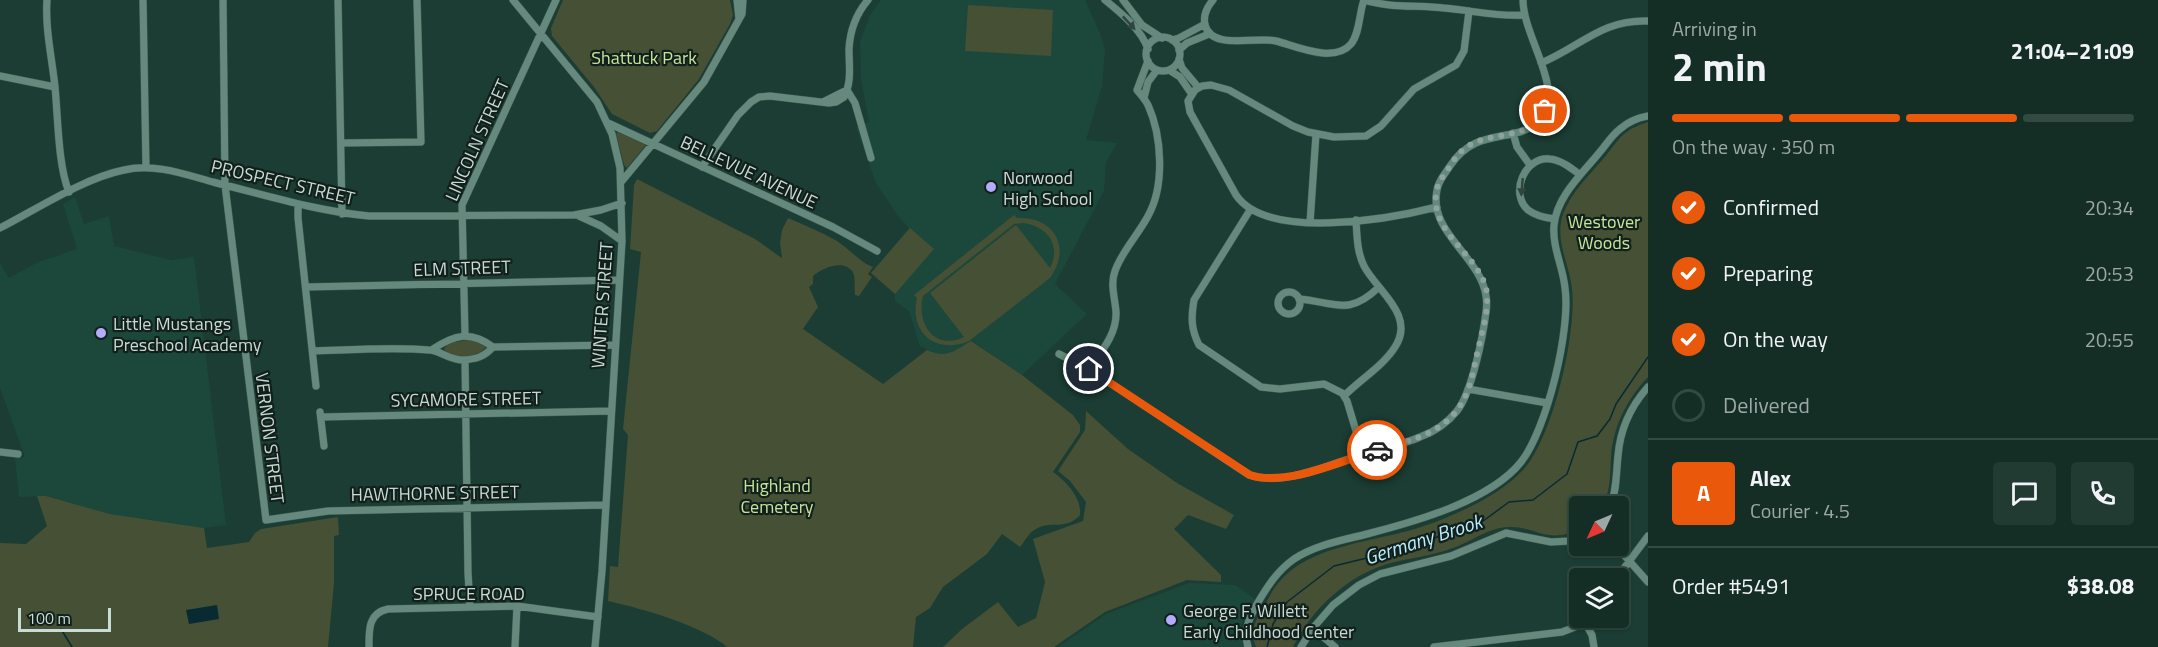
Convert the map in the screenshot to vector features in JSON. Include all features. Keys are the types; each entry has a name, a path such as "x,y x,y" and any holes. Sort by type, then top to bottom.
{"street":[{"path":"47,0 47,25 65,184 69,192"},
{"path":"143,0 146,168"},
{"name":"VERNON STREET","path":"223,0 225,185 266,520"},
{"path":"338,0 342,214"},
{"path":"341,143 421,142 417,0"},
{"name":"WINTER STREET","path":"513,0 589,91 602,110 618,156 622,181 622,242 596,647"},
{"name":"LINCOLN STREET","path":"465,335 461,216 464,200 556,0"},
{"path":"737,0 738,22"},
{"path":"622,181 704,82 744,10 743,0"},
{"path":"868,0 856,20 849,43 848,90 855,103 871,158"},
{"path":"1089,369 1113,332 1116,312 1113,291 1114,273 1120,259 1148,216 1158,190 1160,171 1158,144 1149,108 1137,90 1148,61 1148,49 1145,41 1130,23 1105,0"},
{"path":"1123,0 1143,25 1162,38 1179,39 1205,24"},
{"path":"1213,0 1205,15 1205,24 1209,34 1215,38 1224,41 1265,40 1317,53 1338,52 1346,49 1354,39 1364,0 1393,6 1441,7 1511,16 1524,15"},
{"path":"1059,354 1089,369 1250,475 1260,478 1299,474 1420,438 1432,432 1456,413 1468,389 1486,311 1486,287 1478,271 1445,228 1437,207 1439,184 1460,153 1481,140 1531,127 1545,111 1549,90 1524,15 1523,0"},
{"path":"1437,207 1356,220 1310,223 1276,218 1250,210 1236,195 1190,112 1188,100 1195,90 1211,85 1229,90 1293,126 1316,134 1358,138 1366,136 1381,126 1414,89 1456,65 1464,51 1469,10"},
{"path":"1541,63 1558,56 1605,28 1628,21 1648,21"},
{"path":"1179,50 1187,42 1209,34"},
{"path":"1148,49 1153,42 1162,38"},
{"path":"1172,40 1179,50 1182,68 1195,90"},
{"path":"1148,61 1157,70 1169,70 1176,66 1179,59"},
{"path":"1144,98 1148,82 1157,70"},
{"path":"1169,70 1195,90"},
{"path":"0,76 55,87"},
{"path":"702,167 738,115 759,97 770,96 823,102 848,90"},
{"path":"1248,647 1246,632 1249,619 1270,581 1289,563 1323,546 1428,517 1494,485 1512,471 1527,454 1538,432 1547,403 1562,348 1566,322 1566,289 1555,245 1555,219 1560,206 1580,174 1621,128 1638,118 1648,116"},
{"name":"BELLEVUE AVENUE","path":"608,123 833,227 877,251"},
{"path":"1513,133 1517,147 1530,165"},
{"path":"1310,223 1316,134"},
{"path":"1555,219 1528,210 1523,203 1520,188 1522,177 1530,165 1540,159 1554,160 1580,174"},
{"name":"PROSPECT STREET","path":"0,228 104,175 125,169 146,168 165,170 342,214 369,216 574,215 602,210 622,203"},
{"path":"298,204 316,386"},
{"path":"1250,210 1194,300 1191,318 1193,334 1199,345 1262,387 1280,389 1324,384 1345,395 1363,454"},
{"name":"PROSPECT STREET","path":"574,215 591,221 622,242"},
{"path":"1345,395 1385,360 1399,340 1401,322 1395,306 1369,275 1361,259 1356,220"},
{"name":"ELM STREET","path":"306,287 619,280"},
{"path":"1299,299 1348,306 1363,300 1379,287"},
{"path":"433,350 445,341 465,335 486,342 493,347 615,345"},
{"path":"313,351 433,350 452,359 465,360 480,358 493,347"},
{"path":"465,360 470,606"},
{"path":"1614,496 1623,430 1635,404 1648,387"},
{"path":"1468,389 1547,403"},
{"name":"SYCAMORE STREET","path":"324,446 321,415 611,411"},
{"path":"0,452 18,454"},
{"name":"HAWTHORNE STREET","path":"266,520 328,510 605,504"},
{"path":"1300,647 1312,628 1345,594 1388,571 1451,556 1506,533 1551,542 1569,541"},
{"path":"1624,568 1648,536"},
{"path":"1625,556 1648,582"},
{"path":"515,647 517,606"},
{"name":"SPRUCE ROAD","path":"369,647 369,624 381,610 517,606 598,617"},
{"path":"1312,628 1335,647"},
{"path":"1434,647 1562,632 1572,628"},
{"path":"1590,628 1594,647"},
{"path":"1512,638 1512,647"}],"shaded area":[{"name":"Norwood High School","path":"881,0 1085,0 1100,33 1105,50 1102,86 1086,140 1117,143 1106,162 1104,191 1055,284 1087,314 1022,375 972,341 950,354 942,355 920,346 909,311 895,301 895,294 871,273 909,228 876,183 856,127 869,122 861,79 860,42 870,15"},
{"name":"Little Mustangs Preschool Academy","path":"75,197 84,224 109,216 114,246 171,260 194,257 226,525 204,528 110,514 46,496 19,497 15,458 25,457 0,388 0,263 9,278 36,263 77,249 63,204"},
{"name":"George F. Willett Early Childhood Center","path":"1189,583 1235,585 1255,599 1241,625 1244,647 1058,647 1106,614"}],"green space":[{"name":"Shattuck Park","path":"563,0 730,0 733,15 699,79 657,131 650,133 612,114 594,87 552,36 551,28"},
{"path":"968,5 1053,10 1051,56 965,51"},
{"name":"Westover Woods","path":"1648,122 1648,377 1628,404 1618,424 1612,446 1607,496 1569,496 1568,533 1550,535 1518,527 1502,528 1487,532 1445,551 1387,564 1372,570 1344,586 1320,607 1293,647 1256,647 1253,630 1256,620 1275,587 1292,569 1326,552 1421,527 1475,504 1489,497 1513,479 1534,455 1544,434 1561,384 1571,331 1572,289 1562,248 1561,222 1578,188 1621,137 1632,128"},
{"path":"618,132 646,145 627,168 624,165 616,134"},
{"name":"Highland Cemetery","path":"637,179 755,239 782,258 780,243 782,230 788,218 837,241 873,267 868,274 872,277 859,296 855,295 854,276 848,267 832,266 813,276 813,284 809,287 818,307 803,329 883,384 927,350 945,354 971,341 1022,375 1073,415 1080,425 1080,432 1053,472 1076,496 1080,515 1069,523 1041,526 1029,534 1020,547 1002,534 987,554 943,587 930,608 916,617 913,647 727,647 687,625 608,601 610,566 618,567 628,435 623,429 641,252 630,249 634,185"},
{"path":"1014,215 1017,218 1041,222 1056,236 1059,255 1050,278 969,341 957,345 946,345 928,338 921,331 917,321 917,298 914,295","holes":["1014,224 1032,225 1045,232 1053,244 1054,252 1050,268 1016,225 930,293 964,337 954,340 936,338 925,325 922,316 923,296"]},
{"path":"910,228 934,249 895,294 871,273"},
{"path":"476,341 486,347 473,355 463,356 448,354 444,349 449,343"},
{"path":"1086,411 1128,449 1177,483 1234,515 1226,529 1188,515 1174,529 1221,575 1221,582 1187,580 1105,612 1054,647 943,647 962,629 998,602 1018,627 1036,618 1045,582 1033,539 1083,521 1086,502 1070,481 1058,471 1085,430"},
{"path":"37,496 46,496 110,514 204,528 207,548 249,542 261,529 338,517 339,535 334,536 334,583 328,647 0,647 0,543 26,544 47,526"}],"water":[{"path":"217,605 219,619 189,624 186,610"}],"waterway":[{"name":"Germany Brook","path":"1267,647 1273,624 1287,602 1334,566 1408,548 1479,524 1509,502 1533,500 1567,474 1578,442 1597,436 1648,357"},
{"path":"61,629 72,647"}],"way so far":[{"path":"1377,450 1420,438 1447,422 1456,413 1468,389 1483,330 1487,303 1486,287 1478,271 1442,223 1436,198 1439,184 1455,158 1466,147 1481,140 1525,130 1536,123 1545,111"}],"place":[{"name":"Norwood High School","path":"991,187"},
{"name":"Little Mustangs Preschool Academy","path":"101,333"},
{"name":"George F. Willett Early Childhood Center","path":"1171,620"}],"route":[{"path":"1089,369 1250,475 1260,478 1299,474 1377,450"}]}
